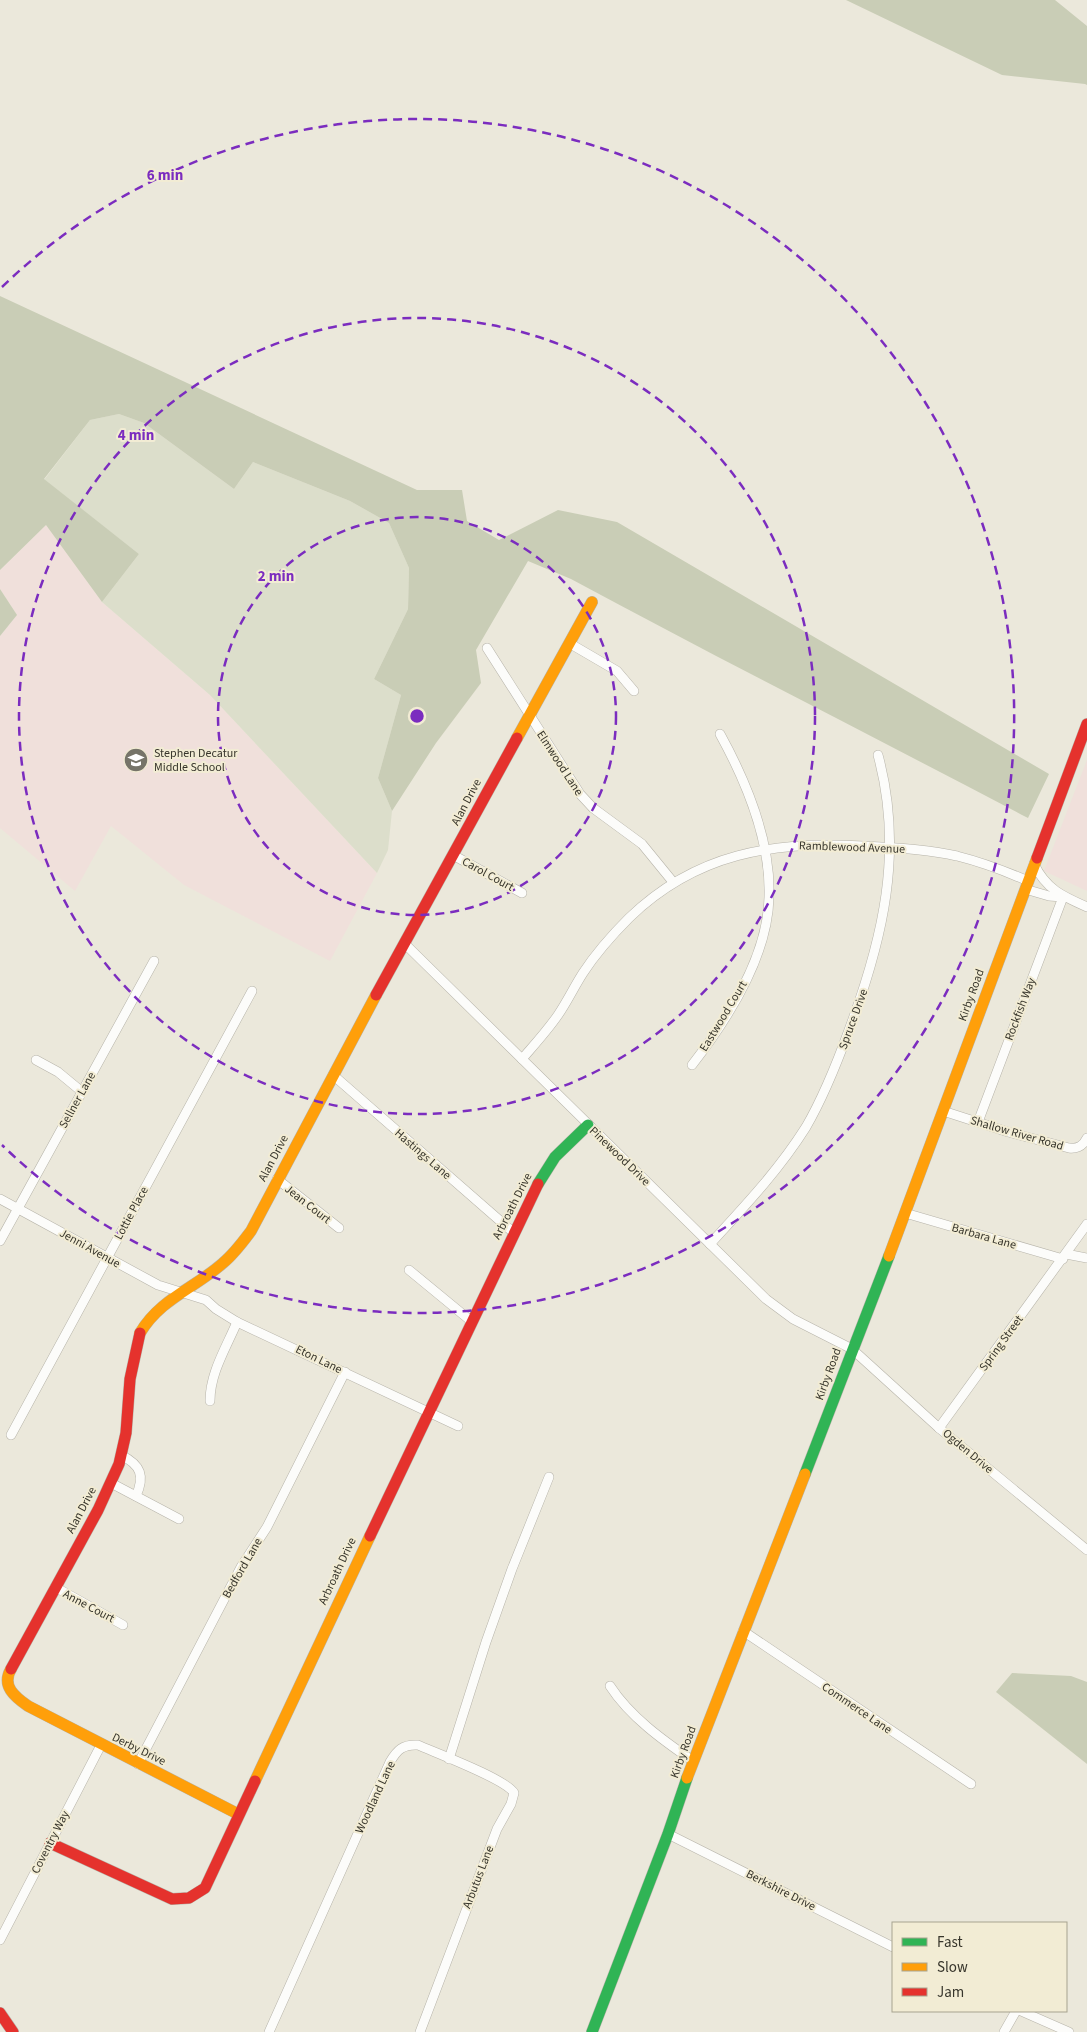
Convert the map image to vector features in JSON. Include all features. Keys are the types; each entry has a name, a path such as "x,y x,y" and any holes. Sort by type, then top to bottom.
{"street":[{"name":"Alan Drive","path":"28,1706 10,1691 7,1679 22,1647 111,1483 122,1455 128,1424 130,1379 138,1336 159,1308 209,1274 240,1246 251,1230 404,943 592,602"},
{"path":"569,643 617,670 634,690"},
{"name":"Elmwood Lane","path":"487,648 580,794 593,808 642,844 673,882"},
{"name":"Kirby Road","path":"592,2032 668,1834 693,1761 824,1426 852,1349 870,1307 1087,724"},
{"name":"Eastwood Court","path":"692,1065 715,1034 738,996 761,942 769,898 769,882 757,816 747,788 720,734"},
{"name":"Spruce Drive","path":"710,1244 785,1158 806,1127 828,1085 863,991 876,947 884,902 890,848 889,806 886,784 878,755"},
{"name":"Ramblewood Avenue","path":"522,1059 557,1017 583,974 605,943 636,911 673,882 712,865 764,849 813,844 890,848 958,856 1000,869 1026,885"},
{"name":"Carol Court","path":"454,855 522,893"},
{"path":"1034,864 1040,877 1049,887 1063,897 1087,907"},
{"path":"1026,885 1049,896 1063,897"},
{"name":"Rockfish Way","path":"978,1122 1063,897"},
{"name":"Pinewood Drive","path":"404,943 738,1273 777,1308 816,1332 852,1349"},
{"name":"Sellner Lane","path":"0,1240 154,961"},
{"name":"Lottie Place","path":"11,1435 252,991"},
{"path":"36,1060 58,1072 81,1092"},
{"name":"Hastings Lane","path":"333,1075 514,1233"},
{"name":"Shallow River Road","path":"943,1111 1008,1132 1069,1148 1079,1148 1087,1138"},
{"name":"Arbroath Drive","path":"50,1843 143,1888 172,1899 180,1900 196,1895 204,1888 514,1233 549,1164 588,1125"},
{"name":"Jean Court","path":"277,1179 340,1228"},
{"name":"Jenni Avenue","path":"0,1200 158,1286 181,1294"},
{"name":"Barbara Lane","path":"905,1212 1064,1257 1087,1258"},
{"name":"Spring Street","path":"940,1428 1087,1224"},
{"path":"408,1270 471,1321"},
{"name":"Eton Lane","path":"181,1294 206,1300 216,1309 238,1322 458,1426"},
{"path":"210,1401 210,1386 238,1322"},
{"name":"Ogden Drive","path":"852,1349 940,1428 1087,1550"},
{"name":"Bedford Lane","path":"138,1764 241,1566 267,1527 344,1372"},
{"path":"122,1455 133,1462 139,1469 141,1483 136,1496"},
{"path":"449,1759 506,1586 549,1477"},
{"path":"111,1483 179,1519"},
{"name":"Anne Court","path":"55,1588 123,1624"},
{"name":"Commerce Lane","path":"743,1632 971,1784"},
{"path":"610,1686 634,1715 693,1761"},
{"name":"Derby Drive","path":"28,1706 101,1746 238,1814"},
{"name":"Woodland Lane","path":"269,2032 395,1753 405,1745 410,1744 418,1745 449,1759"},
{"name":"Coventry Way","path":"0,1940 101,1746"},
{"name":"Arbutus Lane","path":"420,2032 493,1837 511,1804 514,1793 508,1786 449,1759"},
{"name":"Berkshire Drive","path":"668,1834 892,1946"},
{"path":"1004,2032 1015,2012"},
{"path":"1023,2012 1069,2032"},
{"path":"0,2013 12,2030"},
{"path":"0,2021 12,2030"}],"shaded area":[{"name":"Stephen Decatur Middle School","path":"46,525 102,602 210,695 377,873 330,961 184,885 111,826 75,891 0,828 0,636 17,615 0,589 0,570"},
{"path":"1087,760 1087,891 1044,871"}],"green space":[{"path":"846,0 1055,0 1087,26 1087,85 1002,75"},
{"path":"0,296 417,490 462,490 467,521 499,540 558,510 617,522 1049,774 1028,818 571,579 528,561 476,650 481,683 436,743 392,811 378,778 401,695 374,679 408,609 409,568 389,523 350,501 253,462 234,489 144,423 119,414 90,420 44,479 139,554 102,602 46,525 0,570"},
{"path":"119,414 144,423 234,489 253,462 350,501 389,523 409,568 408,609 374,679 401,695 378,778 392,811 388,850 377,873 210,695 102,602 139,554 44,480 90,420"},
{"path":"0,589 17,615 0,636"},
{"path":"1012,1673 1071,1676 1087,1682 1087,1764 996,1692"}],"traffic: fast":[{"path":"538,1184 555,1157 588,1125"},
{"path":"805,1474 889,1256"},
{"path":"592,2032 668,1834 687,1778"}],"traffic: slow":[{"path":"517,738 592,602"},
{"path":"889,1256 1037,858"},
{"path":"140,1333 157,1311 227,1260 251,1231 376,995"},
{"path":"687,1778 805,1474"},
{"path":"255,1781 370,1536"},
{"path":"11,1669 8,1675 9,1686 14,1695 28,1706 238,1814"}],"traffic: jam":[{"path":"1037,858 1087,724"},
{"path":"376,995 517,738"},
{"path":"370,1536 538,1184"},
{"path":"11,1669 98,1510 119,1464 126,1433 130,1379 140,1333"},
{"path":"50,1843 172,1899 189,1898 205,1888 255,1781"},
{"path":"0,2013 13,2032"}],"place":[{"name":"Stephen Decatur Middle School","path":"136,760"}]}
